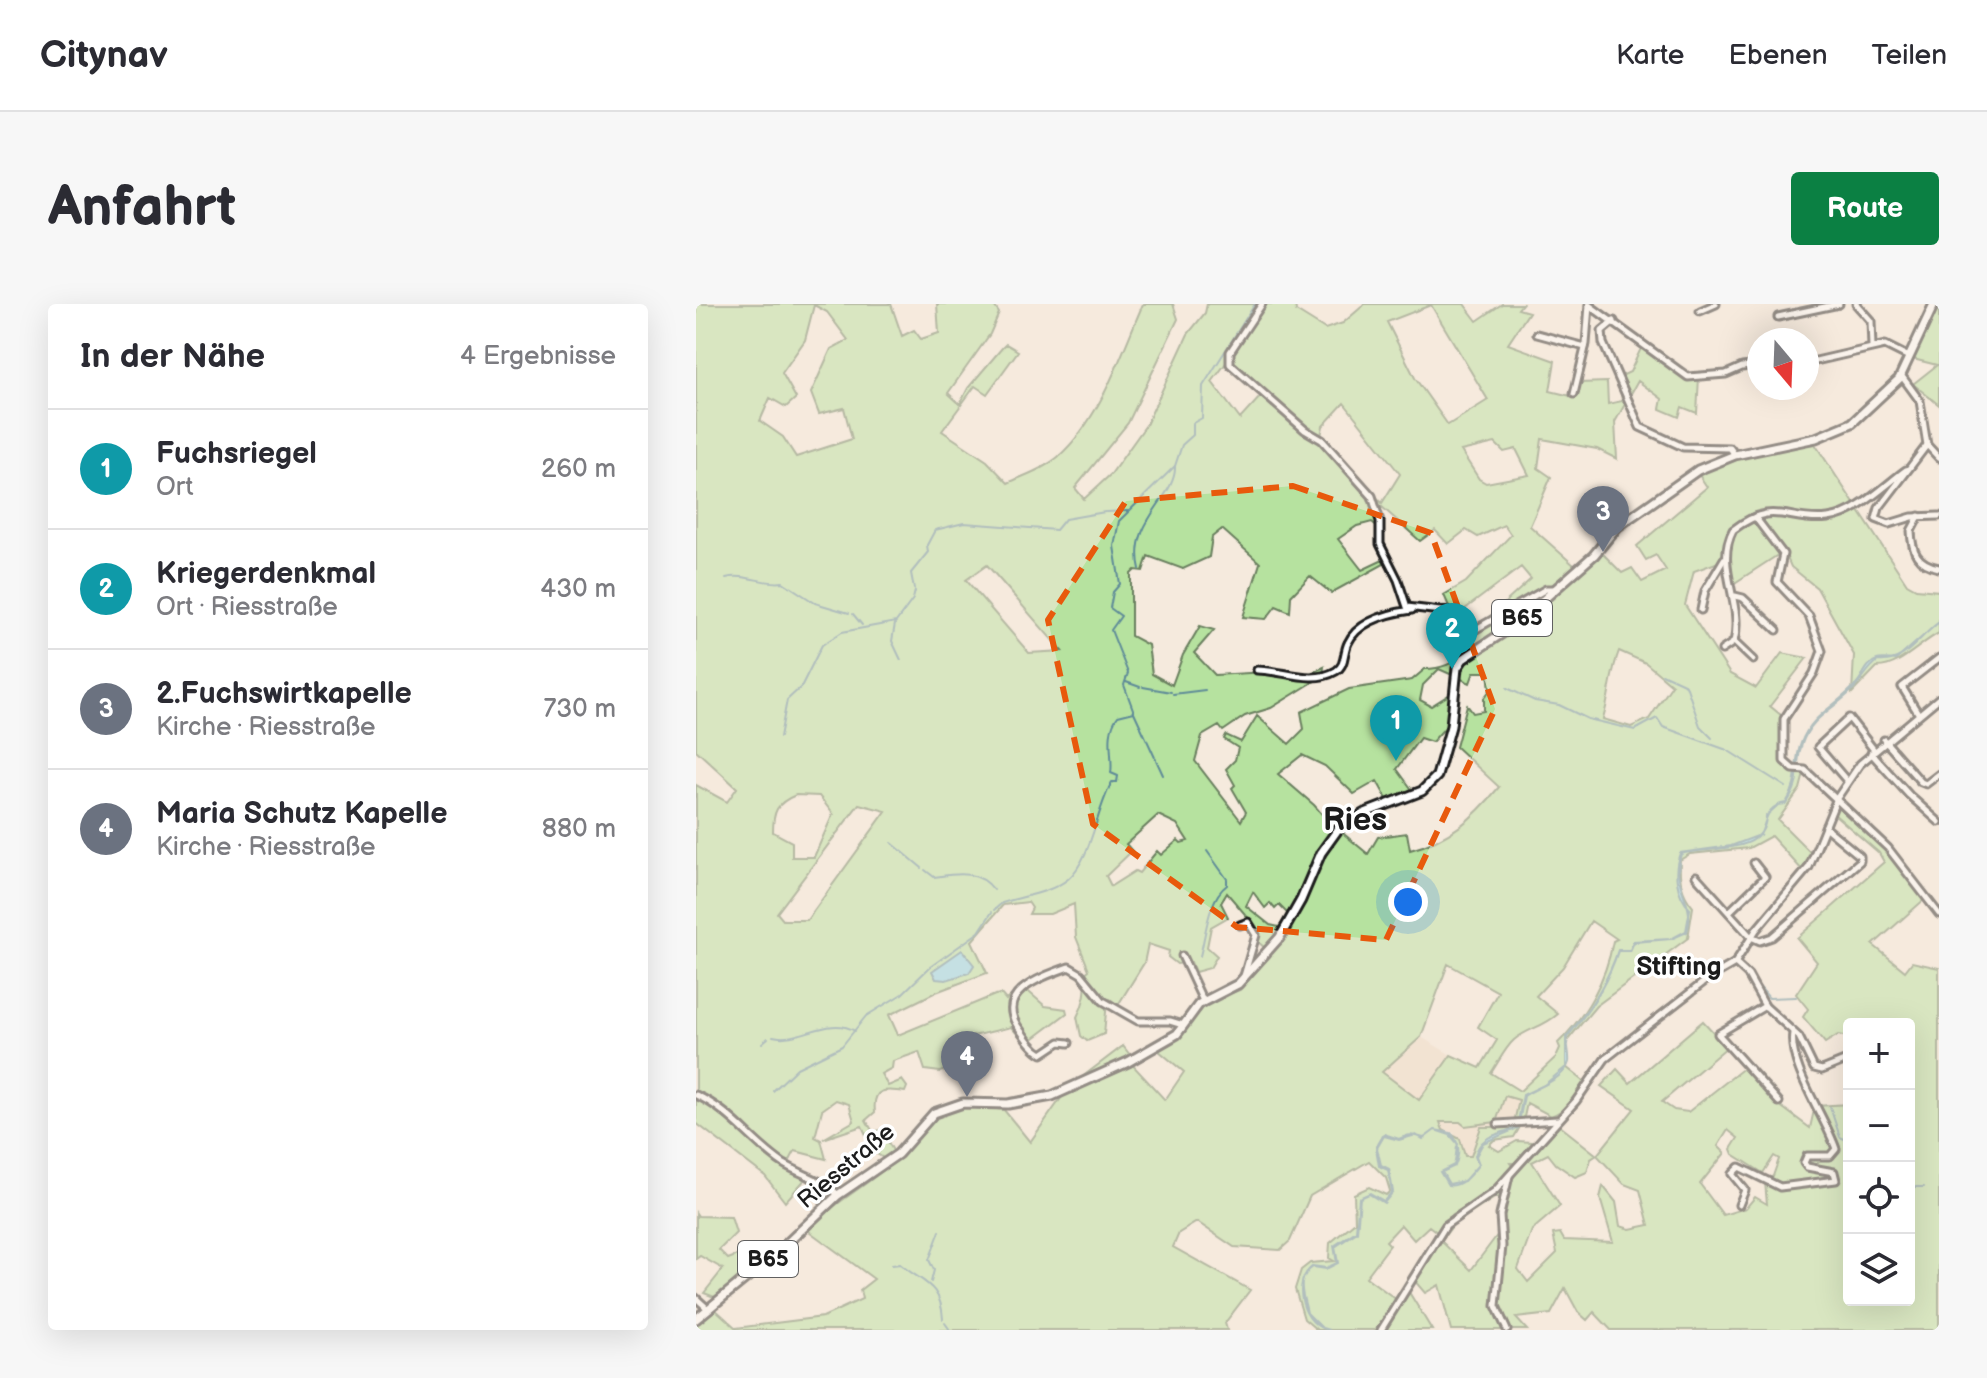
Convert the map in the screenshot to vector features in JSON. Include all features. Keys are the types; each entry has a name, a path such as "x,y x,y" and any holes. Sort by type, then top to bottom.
{"main road":[{"name":"Riesstraße","path":"696,1319 838,1195 898,1154 926,1120 942,1109 963,1103 1018,1103 1062,1092 1165,1043 1184,1026 1203,1001 1244,977 1280,937 1294,915 1332,834 1351,820 1422,791 1437,776 1451,726 1457,668 1463,659 1504,632 1594,555 1617,527 1698,470 1735,455 1843,429 1889,391 1901,375 1934,304"}],"street":[{"path":"1262,304 1230,352 1230,364 1295,422 1322,440 1372,496 1380,521 1380,544 1405,602 1412,610"},
{"path":"1700,311 1716,304"},
{"path":"1778,317 1839,304"},
{"path":"1856,304 1871,321 1872,347"},
{"path":"1574,394 1585,347 1589,305 1688,377 1726,374 1747,366"},
{"path":"1614,321 1602,331 1603,343 1640,427 1683,447 1730,448 1735,455"},
{"path":"1537,334 1585,347"},
{"path":"1819,360 1872,347 1892,346 1909,357"},
{"path":"1901,375 1920,401 1927,445 1939,458"},
{"path":"1927,445 1906,470 1876,519 1889,524 1919,516 1939,516"},
{"path":"1701,610 1708,585 1724,558 1733,530 1755,517 1782,512 1829,518 1858,505 1906,470"},
{"path":"1919,516 1911,531 1915,555 1922,563 1939,568"},
{"path":"1755,517 1783,554 1777,582 1809,616 1822,651 1814,673 1784,719 1784,761 1796,769 1805,770 1888,848 1939,914"},
{"path":"1722,650 1734,642 1738,625 1724,558"},
{"path":"1257,670 1280,671 1300,677 1336,671 1343,664 1353,636 1373,621 1412,610 1449,612 1466,631 1471,632 1546,589 1554,589"},
{"path":"1734,596 1743,598 1777,630"},
{"path":"1397,612 1405,602"},
{"path":"1734,642 1753,660"},
{"path":"1918,713 1902,687 1939,658"},
{"path":"1381,1330 1446,1225 1491,1194 1580,1096 1605,1059 1709,978 1735,963 1751,937 1806,872 1847,781 1884,740 1939,698"},
{"path":"1847,781 1818,747 1849,718 1872,752 1939,822"},
{"path":"1884,740 1921,782 1926,784 1939,774"},
{"path":"1696,876 1751,937 1760,941 1772,937 1860,861 1860,856 1825,827"},
{"path":"1729,912 1765,877 1754,863"},
{"path":"1240,925 1248,922 1256,935 1244,977"},
{"path":"1182,956 1203,1001"},
{"path":"1735,963 1748,975 1765,1006 1799,1037 1817,1070 1843,1061"},
{"path":"1069,1043 1060,1042 1042,1054 1021,1032 1009,1011 1010,1004 1029,986 1069,967 1081,974 1103,1001 1138,1021 1170,1021 1184,1026"},
{"path":"1765,1006 1718,1034 1779,1102"},
{"path":"1739,1205 1745,1190 1732,1174 1739,1167 1780,1187 1836,1180 1834,1172 1807,1167 1804,1163 1807,1156 1830,1156 1836,1149 1798,1064 1793,1033"},
{"path":"696,1095 742,1125 762,1148 838,1195"},
{"path":"1498,1124 1520,1125 1557,1120"},
{"path":"1507,1330 1496,1313 1496,1303 1502,1246 1500,1215 1510,1174"},
{"path":"696,1298 708,1309"}],"highlighted area":[{"path":"1293,486 1431,533 1495,709 1386,940 1237,927 1093,824 1048,620 1126,501"}],"shaded area":[{"path":"1421,1037 1451,1055 1419,1100 1382,1072"},
{"path":"1505,1096 1519,1100 1513,1127 1496,1126 1473,1148 1471,1156 1465,1156 1454,1133 1443,1130 1439,1122 1460,1122 1466,1126 1496,1122"}],"green space":[{"path":"696,304 891,304 902,336 914,330 921,339 939,333 937,304 993,304 999,313 990,334 948,393 960,404 968,388 1006,344 1018,351 987,394 975,386 942,431 987,461 1008,483 1053,461 1073,442 1098,405 1143,304 1173,304 1178,319 1128,423 1075,488 1084,499 1111,474 1146,425 1188,334 1205,313 1207,304 1295,304 1296,311 1325,329 1343,323 1365,304 1464,304 1477,321 1502,304 1522,304 1518,309 1529,312 1508,344 1555,361 1550,391 1575,397 1579,383 1607,382 1608,404 1622,401 1619,377 1630,372 1643,344 1680,375 1699,377 1697,413 1682,407 1679,417 1660,409 1662,399 1638,381 1615,422 1617,459 1597,449 1542,439 1538,468 1551,477 1530,526 1575,566 1560,580 1565,585 1601,552 1622,573 1632,568 1642,582 1666,570 1656,555 1646,560 1637,546 1707,487 1699,475 1756,453 1815,444 1907,584 1916,589 1939,591 1939,633 1901,659 1877,667 1852,693 1854,655 1817,588 1791,567 1784,551 1733,584 1724,560 1694,571 1685,605 1730,674 1756,688 1782,653 1807,658 1770,706 1782,716 1784,761 1804,774 1800,789 1778,820 1812,854 1803,871 1771,836 1749,848 1690,854 1680,860 1682,885 1693,907 1688,938 1596,1006 1567,1041 1566,1067 1585,1082 1575,1098 1551,1116 1527,1103 1523,1122 1514,1137 1494,1140 1489,1145 1499,1151 1517,1141 1533,1142 1515,1163 1510,1163 1512,1166 1491,1191 1453,1214 1438,1233 1429,1226 1414,1240 1401,1225 1386,1241 1390,1245 1366,1277 1397,1300 1407,1289 1432,1330 1317,1330 1304,1319 1295,1289 1301,1270 1310,1263 1334,1261 1329,1258 1330,1243 1355,1222 1354,1194 1369,1187 1386,1195 1390,1191 1386,1178 1369,1161 1310,1196 1290,1241 1280,1250 1234,1247 1197,1222 1179,1233 1173,1247 1250,1290 1225,1323 1227,1330 696,1330 696,1324 715,1309 736,1328 823,1317 862,1299 860,1290 874,1279 806,1229 893,1162 936,1116 966,1107 1004,1110 1030,1142 1069,1087 1123,1046 1130,1055 1127,1059 1165,1100 1184,1072 1158,1050 1181,1034 1209,1001 1240,990 1281,941 1339,830 1368,854 1378,837 1407,833 1410,850 1449,834 1480,809 1499,787 1456,747 1467,705 1473,713 1484,711 1484,698 1490,690 1488,672 1474,672 1470,683 1439,669 1423,685 1420,700 1431,706 1452,693 1449,723 1432,742 1420,738 1397,769 1413,791 1388,801 1377,781 1354,794 1325,766 1302,755 1278,774 1314,805 1334,828 1292,914 1266,949 1256,940 1256,927 1227,893 1221,903 1228,917 1211,927 1207,947 1217,956 1210,968 1195,972 1191,962 1177,964 1168,957 1169,951 1148,944 1144,963 1118,1005 1110,999 1107,1001 1104,1034 1087,1041 1081,1036 1077,1017 1085,991 1083,975 1089,970 1076,937 1074,904 1050,914 1029,914 1032,908 1028,902 1003,905 972,941 987,973 936,992 889,1015 898,1035 995,995 1001,994 1006,1000 1022,986 1045,1006 1066,1009 1067,1013 1026,1044 1011,1027 973,1036 962,1048 966,1075 961,1064 940,1072 925,1070 919,1052 893,1061 892,1068 881,1074 888,1086 902,1080 907,1087 905,1092 886,1090 878,1094 875,1112 866,1120 873,1132 881,1130 895,1154 885,1159 874,1152 862,1126 823,1139 854,1121 849,1104 836,1100 822,1110 815,1137 821,1140 826,1159 795,1151 787,1166 808,1176 785,1202 765,1176 696,1123 696,785 727,802 737,788 696,750","holes":["814,305 827,312 848,340 831,349 811,393 819,414 844,408 852,439 796,457 783,437 760,421 770,398 786,407 796,398 782,373 805,340","1431,305 1488,400 1448,425 1415,378 1387,322","1226,363 1261,396 1240,419 1212,382","1344,403 1400,474 1382,503 1321,436 1323,426","1495,443 1504,452 1516,449 1529,475 1486,483 1479,479 1461,451","1381,506 1420,541 1435,530 1448,544 1466,530 1478,537 1504,525 1511,535 1466,582 1444,595 1450,609 1457,615 1521,567 1531,579 1462,642 1468,652 1453,662 1425,669 1412,680 1349,689 1301,712 1304,729 1289,744 1257,716 1241,742 1226,735 1224,739 1238,748 1235,760 1226,769 1235,785 1232,788 1246,812 1241,821 1195,761 1202,736 1219,726 1223,731 1245,716 1271,708 1323,676 1324,667 1304,676 1269,668 1266,672 1215,675 1194,653 1214,630 1200,626 1183,655 1172,685 1152,674 1148,645 1131,636 1131,574 1135,570 1143,571 1148,556 1183,569 1209,557 1212,537 1222,529 1260,563 1243,617 1266,619 1276,606 1290,612 1291,596 1310,576 1331,593 1384,564 1383,560 1362,570 1338,539 1357,526 1372,522 1382,531","987,565 1062,651 1029,653 966,580","1619,651 1646,663 1672,685 1649,719 1631,727 1603,719","796,795 819,796 833,814 814,857 792,857 792,842 773,832 775,814 780,805","859,804 886,811 807,920 783,920 777,913","1158,815 1177,824 1188,841 1181,843 1178,840 1161,855 1157,851 1139,873 1135,871 1111,886 1106,876 1132,851 1126,844","1253,892 1265,908 1270,903 1275,909 1279,905 1288,914 1279,927 1270,925 1246,906","1591,921 1617,939 1613,941 1593,996 1558,1043 1560,1048 1556,1057 1520,1091 1491,1073 1514,1040 1558,1014 1536,996 1563,967","1448,964 1498,992 1478,1027 1497,1040 1480,1068 1451,1055 1419,1100 1382,1072 1421,1037","1505,1096 1519,1100 1513,1127 1481,1127 1471,1156 1465,1156 1460,1139 1443,1130 1440,1122 1460,1122 1465,1126 1496,1122"]},
{"path":"1939,304 1939,405 1913,384 1937,365 1913,359"},
{"path":"1838,805 1884,846 1926,898 1873,945 1905,971 1912,962 1939,968 1939,1330 1611,1330 1594,1312 1587,1320 1578,1312 1565,1288 1551,1314 1516,1318 1527,1330 1451,1330 1439,1285 1425,1293 1413,1279 1446,1225 1491,1194 1555,1122 1597,1155 1634,1109 1601,1086 1617,1069 1630,1083 1703,1021 1727,1047 1662,1102 1674,1110 1688,1112 1745,1067 1779,1105 1810,1128 1815,1106 1843,1104 1843,1306 1915,1306 1915,1018 1843,1018 1843,1036 1838,1035 1825,1043 1803,1017 1808,1009 1796,994 1817,962 1797,938 1884,862 1879,853 1834,814","holes":["1728,1130 1738,1138 1731,1149 1733,1154 1763,1173 1774,1156 1779,1159 1773,1176 1765,1182 1767,1204 1755,1197 1746,1208 1723,1215 1700,1184 1725,1153 1718,1146","1548,1154 1556,1164 1575,1177 1587,1172 1591,1159 1597,1155 1624,1184 1640,1190 1649,1225 1630,1229 1620,1226 1616,1202 1603,1186 1600,1198 1613,1242 1564,1240 1560,1233 1553,1234 1557,1253 1528,1282 1518,1269 1532,1230 1560,1206 1532,1162","1496,1197 1501,1199 1498,1234 1471,1270 1441,1241 1453,1225"]},
{"path":"696,1213 698,1216 731,1217 736,1233 719,1250 728,1259 741,1254 750,1265 717,1298 704,1293 723,1269 700,1256 696,1259"}],"water":[{"path":"1879,659 1891,660 1878,661 1850,693 1812,726 1799,753 1797,781 1791,795 1798,751 1812,724 1850,691 1870,664"},
{"path":"1758,836 1746,844 1701,850 1731,846"},
{"path":"1689,852 1681,854 1679,866 1687,906 1677,882 1677,868 1680,853"},
{"path":"1671,939 1634,942 1630,951 1618,951 1609,975 1597,997 1583,1017 1567,1037 1569,1062 1566,1068 1550,1082 1524,1096 1518,1128 1483,1143 1476,1156 1479,1164 1466,1179 1478,1165 1475,1156 1481,1143 1517,1127 1523,1095 1544,1085 1566,1067 1566,1037 1596,996 1618,950 1630,950 1633,941"},
{"path":"962,950 974,965 969,973 946,980 936,979 932,971"},
{"path":"1384,1134 1399,1139 1414,1135 1399,1140 1384,1136 1377,1148 1381,1165 1389,1169 1393,1192 1384,1203 1369,1194 1360,1198 1357,1232 1335,1247 1338,1263 1326,1269 1313,1267 1307,1272 1313,1266 1326,1268 1337,1263 1334,1246 1356,1231 1359,1198 1370,1193 1384,1201 1392,1192 1388,1170 1379,1166 1376,1148"},
{"path":"1458,1145 1455,1166 1442,1172 1449,1184 1463,1181 1448,1185 1440,1172 1454,1165"},
{"path":"1302,1285 1307,1313 1322,1328 1306,1313 1301,1292"}],"waterway":[{"path":"994,910 1002,903 1045,891 1068,879 1083,859 1106,793 1112,782 1117,782 1118,776 1111,773 1111,730 1118,716 1134,712 1124,685 1128,673 1111,630 1121,616 1110,608 1113,592 1120,584 1114,546 1119,521 1175,466 1182,445 1193,435 1193,423 1202,418 1203,386 1255,304"},
{"path":"1140,569 1138,552 1141,537 1146,523 1169,488 1175,466"},
{"path":"1106,512 1128,511"},
{"path":"914,589 911,573 928,552 927,545 935,530 964,523 1056,530 1065,519 1105,512"},
{"path":"726,578 783,582 815,603 849,613"},
{"path":"780,737 787,700 801,687 822,645 842,632 896,622 913,599 915,591"},
{"path":"853,614 862,625"},
{"path":"895,624 892,641 901,660"},
{"path":"1662,674 1686,685 1700,726 1712,738"},
{"path":"1126,682 1140,687"},
{"path":"1143,687 1171,692"},
{"path":"1507,688 1535,701 1559,705 1588,719 1635,730 1657,718 1663,727 1727,750 1786,787"},
{"path":"1173,694 1205,690"},
{"path":"1134,712 1163,775"},
{"path":"892,843 922,868"},
{"path":"1200,956 1212,908 1227,885 1227,879 1207,851"},
{"path":"925,870 934,877 974,876 994,890"},
{"path":"773,1091 797,1068 842,1046 866,1016 902,994 930,967 979,932 992,912"},
{"path":"1757,984 1769,998 1796,997"},
{"path":"773,1036 793,1036 835,1026 855,1031"},
{"path":"762,1043 768,1038"},
{"path":"1830,1107 1843,1138"},
{"path":"1915,1187 1924,1187"},
{"path":"931,1282 934,1270 929,1260 940,1231"},
{"path":"892,1265 900,1264 929,1285 939,1298 943,1319"},
{"path":"945,1323 950,1330"}],"place":[{"name":"2.Fuchswirtkapelle","path":"1603,552"},
{"name":"Kriegerdenkmal","path":"1452,669"},
{"name":"Fuchsriegel","path":"1396,761"},
{"name":"Maria Schutz Kapelle","path":"967,1097"}],"district":[{"name":"Ries","path":"1355,820"},
{"name":"Stifting","path":"1679,967"}]}
